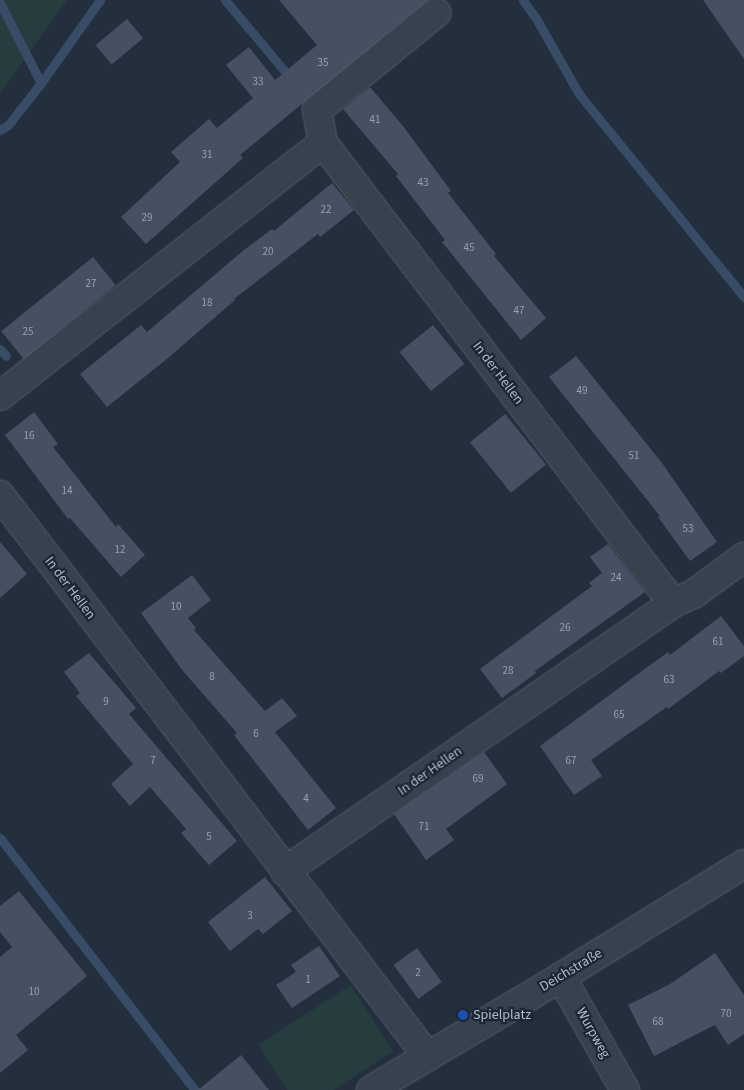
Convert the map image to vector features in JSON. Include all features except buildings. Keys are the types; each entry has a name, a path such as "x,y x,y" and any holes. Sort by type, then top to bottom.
{"street":[{"name":"In der Hellen","path":"436,13 318,110 323,143 673,603"},
{"path":"0,396 323,143"},
{"name":"In der Hellen","path":"0,496 428,1057"},
{"name":"In der Hellen","path":"285,871 673,603 695,593 744,557"},
{"name":"Deichstraße","path":"371,1090 561,977 744,864"},
{"name":"Wurpweg","path":"561,977 624,1090"}],"green space":[{"path":"0,0 67,0 0,94"},
{"path":"351,985 393,1051 334,1090 287,1090 258,1045"}],"waterway":[{"path":"0,130 8,125 41,83 100,0"},
{"path":"225,0 293,81"},
{"path":"523,0 537,20 579,94 744,297"},
{"path":"0,3 41,83"},
{"path":"0,349 6,356"},
{"path":"0,838 195,1090"}],"place":[{"name":"Spielplatz","path":"463,1015"}]}
